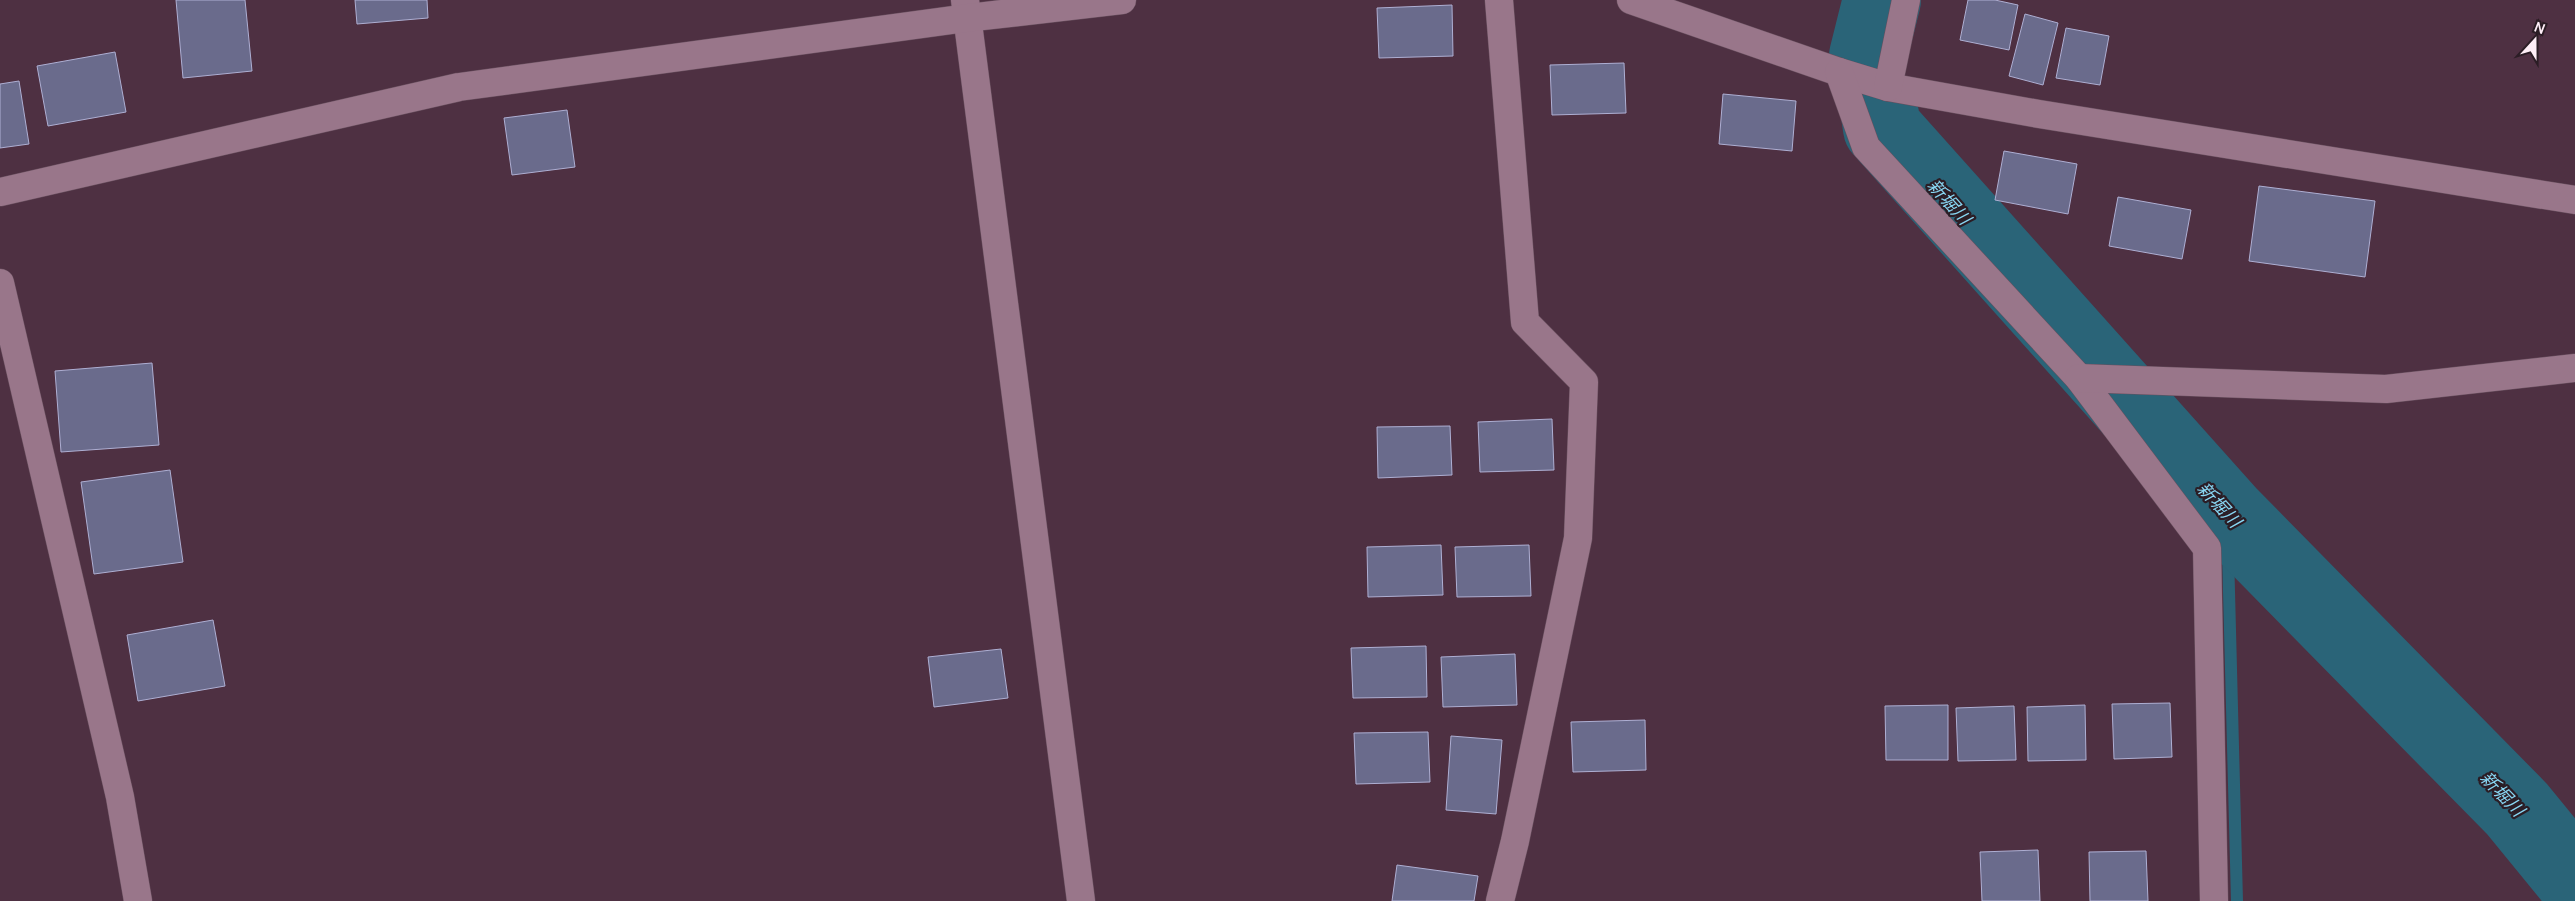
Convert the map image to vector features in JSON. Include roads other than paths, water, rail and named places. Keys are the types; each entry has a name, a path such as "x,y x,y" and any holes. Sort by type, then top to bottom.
{"street":[{"path":"0,192 459,87 966,9 1122,0"},
{"path":"1498,0 1525,322 1584,382 1578,538 1515,841 1500,901"},
{"path":"1631,0 1839,72 1888,87 2039,114 2575,200"},
{"path":"1888,87 1906,0"},
{"path":"966,9 1081,901"},
{"path":"1839,72 1866,148 2081,378 2207,548 2214,901"},
{"path":"0,283 120,797 138,901"},
{"path":"2081,378 2386,389 2575,368"}],"waterway":[{"name":"新堀川","path":"1868,56 1882,0"},
{"name":"新堀川","path":"1880,115 1882,128 2227,514 2517,809 2575,880"},
{"path":"2227,514 2237,901"}]}
